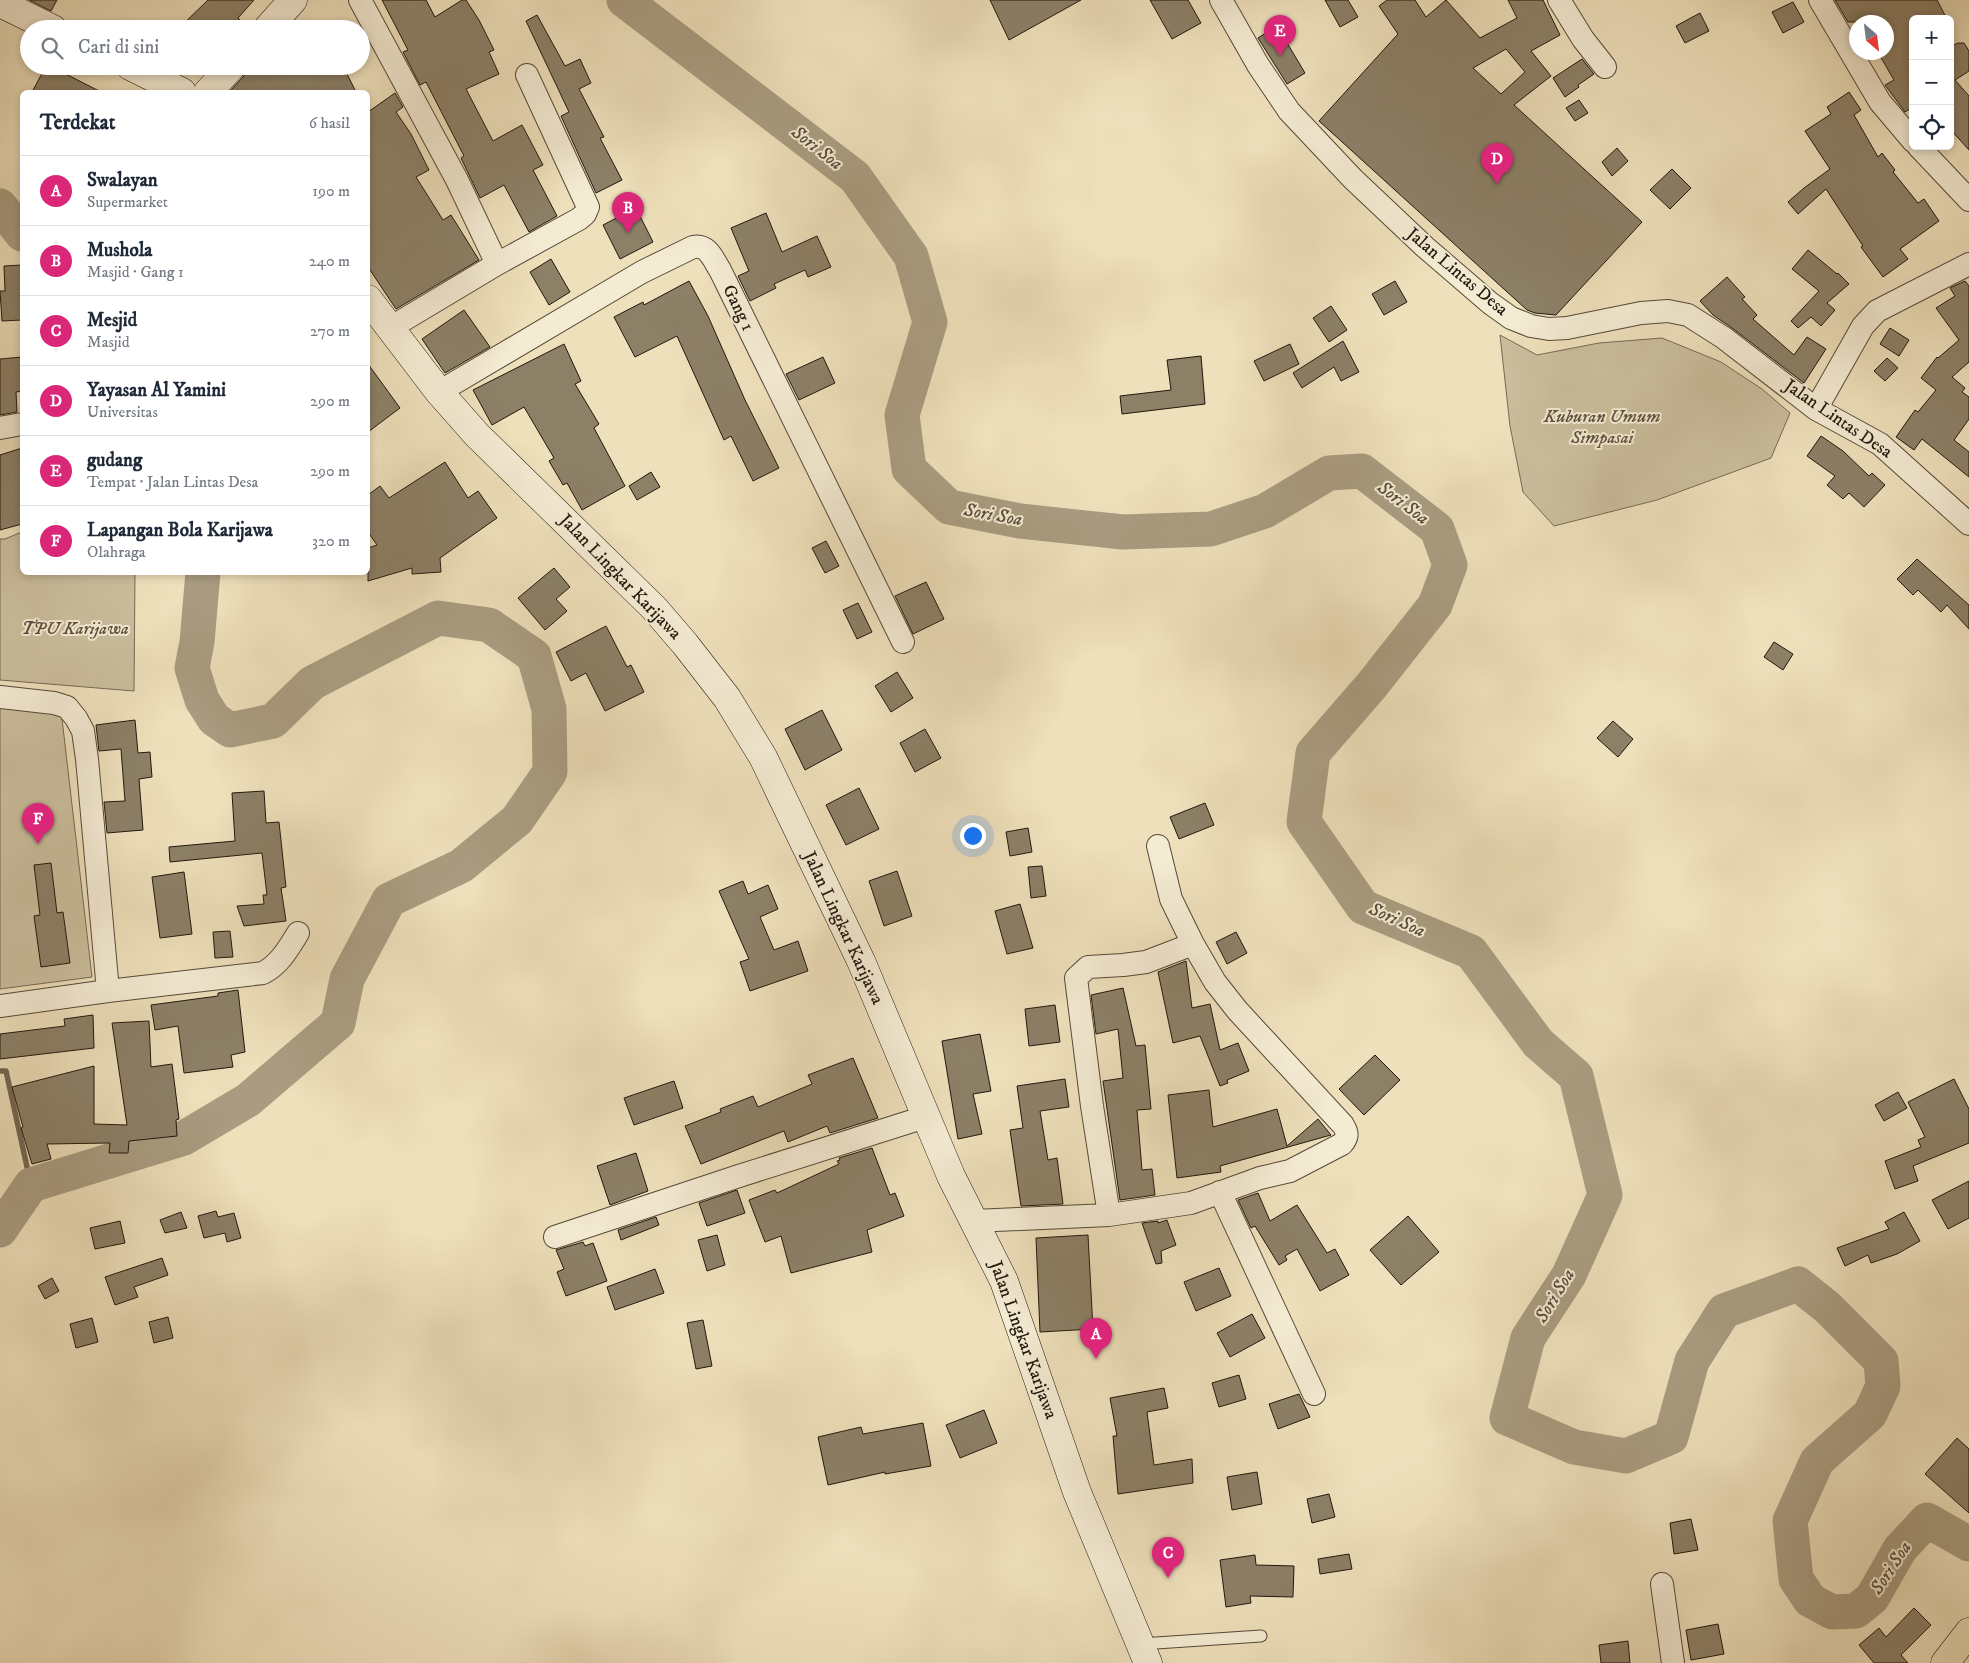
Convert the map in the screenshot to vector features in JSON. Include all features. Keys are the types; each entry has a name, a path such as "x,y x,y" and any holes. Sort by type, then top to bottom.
{"highway":[{"path":"1945,1663 1969,1632"}],"main road":[{"path":"275,20 293,0"},
{"path":"0,3 35,20"},
{"path":"148,75 178,90"},
{"path":"210,90 224,75"},
{"name":"Jalan Lingkar Karijawa","path":"370,302 439,392 477,435 654,608 727,698 763,757 861,961 951,1176 1004,1281 1077,1492 1144,1653"}],"street":[{"path":"360,0 457,180 497,264"},
{"name":"Jalan Lintas Desa","path":"1221,0 1258,65 1288,110 1353,179 1425,247 1490,303 1511,318 1531,326 1548,329 1566,328 1641,313 1668,311 1688,315 1724,338 1816,409 1858,430 1880,444 1969,524"},
{"path":"1559,0 1583,38 1605,67"},
{"path":"1820,0 1880,102 1909,136"},
{"path":"390,328 585,214 588,207 527,76"},
{"path":"1922,150 1969,200"},
{"name":"Gang 1","path":"439,392 642,272 693,247 705,248 710,252 720,270 903,642"},
{"path":"1816,409 1863,326 1877,311 1969,264"},
{"path":"0,428 20,424"},
{"path":"0,697 54,703 67,707 83,731 108,991"},
{"path":"974,1221 1109,1215 1192,1203 1260,1178 1290,1171 1342,1144 1347,1138 1347,1132 1343,1125 1237,1010 1215,982 1193,944 1171,899 1158,846"},
{"path":"0,1006 262,973 280,960 298,934"},
{"path":"1109,1215 1092,1106 1076,978 1088,967 1123,966 1146,962 1193,944"},
{"path":"555,1237 925,1117"},
{"path":"1220,1192 1314,1394"},
{"path":"1662,1584 1673,1663"}],"lane":[{"path":"1144,1653 1261,1636"}],"green space":[{"name":"Kuburan Umum Simpasai","path":"1500,335 1537,355 1599,343 1662,338 1721,362 1762,389 1790,413 1771,458 1657,500 1554,526 1523,492 1510,426"},
{"name":"TPU Karijawa","path":"20,533 20,575 135,575 134,691 0,680 0,539"},
{"path":"0,708 61,710 92,977 0,989"}],"building":[{"path":"29,0 57,0 51,11"},
{"path":"208,0 254,0 238,18 240,20 187,20"},
{"path":"382,0 426,0 435,17 462,0 466,0 479,20 494,50 489,52 499,74 466,89 493,141 522,125 543,165 533,170 557,216 529,232 504,185 480,198 461,158 464,156 426,82 420,85 403,52 408,50"},
{"path":"990,0 1081,0 1009,40"},
{"path":"1150,0 1188,0 1201,23 1172,39"},
{"path":"1325,0 1348,0 1358,17 1340,27"},
{"path":"1387,0 1415,0 1426,17 1446,0 1480,38 1517,18 1508,0 1543,0 1560,35 1531,51 1551,76 1514,105 1642,222 1556,315 1535,313 1527,310 1319,121 1398,34 1379,6","holes":["1506,49 1525,72 1501,94 1473,68"]},
{"path":"1835,0 1937,0 1945,15 1909,15 1909,110 1905,112 1885,85 1894,80 1882,60 1894,60 1894,15 1849,15 1848,22"},
{"path":"1793,2 1804,22 1783,33 1772,12"},
{"path":"1700,13 1709,31 1685,43 1676,26"},
{"path":"537,15 565,66 580,59 591,83 579,89 604,137 600,138 622,180 596,193 561,116 569,112 526,21"},
{"path":"1277,26 1305,73 1287,84 1258,38"},
{"path":"1964,43 1969,51 1969,71 1955,80 1969,96 1969,150 1954,133 1954,45"},
{"path":"1582,59 1594,74 1565,97 1553,78"},
{"path":"41,75 68,75 97,90 33,90"},
{"path":"244,75 348,75 355,90 231,90"},
{"path":"1849,92 1861,110 1854,115 1878,157 1882,153 1895,170 1893,172 1918,203 1924,199 1939,221 1900,249 1908,259 1883,277 1861,247 1863,246 1826,189 1798,214 1788,202 1830,169 1805,131 1831,114 1827,107"},
{"path":"395,93 403,107 396,112 411,134 429,170 416,177 443,220 451,215 479,260 396,309 370,270 370,111"},
{"path":"1579,100 1588,113 1575,121 1566,108"},
{"path":"1617,148 1628,161 1612,176 1602,162"},
{"path":"1672,169 1691,188 1670,209 1650,190"},
{"path":"636,208 653,242 620,259 603,225"},
{"path":"766,213 782,252 817,236 831,267 808,277 805,270 774,284 776,288 750,301 738,276 749,271 731,228"},
{"path":"1808,250 1849,284 1827,303 1835,310 1821,326 1811,317 1798,328 1791,321 1819,291 1792,269"},
{"path":"551,259 570,292 549,305 530,272"},
{"path":"20,265 20,320 2,321 0,291 5,291 4,266"},
{"path":"1727,277 1745,297 1742,299 1757,315 1753,319 1794,355 1807,337 1826,349 1804,383 1713,315 1700,301"},
{"path":"689,281 708,316 745,400 779,468 753,481 731,436 724,440 677,336 635,357 614,317 643,302 644,305"},
{"path":"1395,281 1407,302 1384,315 1372,294"},
{"path":"1965,281 1969,286 1969,362 1952,377 1965,388 1962,392 1969,397 1969,419 1954,440 1969,452 1969,477 1922,439 1914,450 1896,437 1915,410 1918,412 1936,390 1921,378 1937,357 1959,340 1936,308 1955,296 1950,288"},
{"path":"1331,306 1347,330 1329,342 1313,318"},
{"path":"464,310 490,347 445,373 422,339"},
{"path":"1890,328 1909,340 1899,356 1880,344"},
{"path":"1343,341 1359,372 1341,381 1334,367 1302,388 1293,373"},
{"path":"564,344 581,381 575,384 599,424 594,428 625,486 582,510 567,483 563,485 549,461 554,458 524,407 492,425 473,390"},
{"path":"1290,344 1299,364 1264,381 1254,361"},
{"path":"1201,356 1205,404 1122,414 1120,396 1171,390 1167,360"},
{"path":"20,357 20,391 16,392 17,412 0,415 0,359"},
{"path":"823,357 835,383 799,400 786,374"},
{"path":"1887,358 1898,368 1885,381 1874,371"},
{"path":"370,367 400,408 370,430"},
{"path":"1821,436 1843,451 1869,476 1872,473 1885,485 1864,507 1849,493 1843,499 1827,485 1835,476 1807,456"},
{"path":"20,449 20,525 0,530 0,455"},
{"path":"445,462 468,498 478,491 497,518 440,558 441,572 412,574 412,568 368,581 368,575 370,575 370,547 377,545 370,535 370,494 380,486 389,498"},
{"path":"651,472 660,487 637,500 629,486"},
{"path":"826,541 839,566 825,573 812,548"},
{"path":"1917,559 1969,605 1969,629 1947,605 1941,612 1918,590 1913,595 1897,579"},
{"path":"554,568 570,587 556,599 567,611 545,630 518,598"},
{"path":"926,582 944,619 913,634 895,596"},
{"path":"858,603 872,632 857,639 843,610"},
{"path":"606,626 627,667 631,665 644,692 605,711 586,673 571,681 556,652"},
{"path":"1774,642 1793,654 1783,670 1764,657"},
{"path":"897,672 913,698 891,712 875,686"},
{"path":"822,710 842,750 805,770 785,729"},
{"path":"135,720 138,753 150,752 152,777 139,779 143,830 107,833 104,802 125,801 121,749 99,751 96,725"},
{"path":"1613,721 1633,739 1618,757 1597,738"},
{"path":"925,729 941,758 915,772 900,743"},
{"path":"859,788 879,829 846,845 826,805"},
{"path":"264,791 266,823 279,822 286,887 281,888 286,921 244,926 237,906 264,904 263,895 267,895 262,853 170,862 169,847 235,841 232,793"},
{"path":"1205,803 1214,825 1179,839 1170,817"},
{"path":"1028,828 1032,852 1010,856 1006,832"},
{"path":"51,863 57,913 63,912 70,963 41,967 34,916 40,915 34,865"},
{"path":"1042,866 1046,896 1031,898 1028,867"},
{"path":"897,871 912,916 884,926 869,881"},
{"path":"184,872 192,934 160,938 152,877"},
{"path":"743,881 748,894 768,885 778,909 760,917 774,950 798,941 808,971 750,991 740,962 749,959 719,891"},
{"path":"1020,904 1033,948 1007,954 995,911"},
{"path":"230,931 233,957 215,958 213,932"},
{"path":"1236,932 1247,953 1227,964 1216,942"},
{"path":"1186,961 1192,1008 1210,1004 1220,1050 1238,1043 1249,1071 1227,1080 1228,1083 1220,1086 1200,1036 1173,1043 1158,972"},
{"path":"1123,988 1136,1046 1145,1045 1151,1109 1137,1110 1142,1170 1152,1169 1155,1195 1120,1200 1103,1081 1123,1078 1118,1029 1096,1034 1091,995"},
{"path":"238,990 245,1052 231,1055 233,1067 184,1073 178,1026 155,1030 151,1005 218,996 218,993"},
{"path":"1055,1005 1060,1042 1029,1046 1025,1009"},
{"path":"93,1015 94,1048 0,1059 0,1034 65,1026 64,1019"},
{"path":"149,1021 151,1067 172,1064 179,1119 176,1120 177,1136 129,1141 128,1153 109,1153 110,1143 47,1144 51,1159 32,1164 21,1128 23,1127 12,1087 94,1066 94,1124 127,1125 112,1023"},
{"path":"980,1034 991,1091 973,1094 982,1134 958,1139 942,1041"},
{"path":"1375,1055 1400,1080 1364,1115 1339,1089"},
{"path":"853,1058 878,1118 830,1133 827,1126 788,1142 784,1131 701,1164 685,1126 721,1112 720,1109 753,1096 758,1107 812,1084 808,1075"},
{"path":"1065,1079 1069,1107 1040,1111 1048,1160 1057,1158 1063,1204 1021,1206 1010,1130 1023,1128 1017,1086"},
{"path":"1954,1079 1969,1109 1969,1143 1913,1166 1918,1181 1895,1189 1885,1161 1921,1147 1918,1140 1925,1137 1908,1102"},
{"path":"674,1081 683,1108 634,1125 624,1098"},
{"path":"1209,1090 1213,1127 1277,1109 1287,1146 1318,1119 1331,1135 1220,1166 1221,1172 1177,1178 1168,1095"},
{"path":"1898,1092 1907,1108 1884,1121 1875,1105"},
{"path":"872,1148 890,1195 895,1193 904,1216 867,1230 872,1252 791,1273 781,1236 765,1242 749,1200 775,1190 777,1193 839,1164 837,1161 840,1160 839,1158"},
{"path":"636,1153 648,1191 610,1205 597,1166"},
{"path":"1969,1181 1969,1218 1948,1229 1932,1200"},
{"path":"737,1190 745,1213 707,1226 699,1203"},
{"path":"1258,1193 1270,1221 1297,1205 1327,1253 1335,1249 1349,1275 1320,1291 1297,1249 1285,1256 1287,1260 1279,1265 1255,1226 1251,1228 1238,1200"},
{"path":"216,1211 218,1217 234,1213 241,1238 227,1242 225,1233 204,1238 198,1216"},
{"path":"181,1212 187,1228 165,1233 160,1220"},
{"path":"1904,1212 1920,1241 1897,1254 1871,1263 1868,1255 1845,1266 1837,1248 1889,1229 1885,1222"},
{"path":"1408,1216 1439,1252 1401,1285 1370,1250"},
{"path":"656,1217 659,1225 621,1240 618,1230"},
{"path":"1167,1220 1176,1245 1161,1251 1162,1263 1156,1264 1142,1223 1158,1221 1158,1223"},
{"path":"120,1221 125,1243 95,1249 90,1228"},
{"path":"717,1235 725,1265 707,1271 698,1240"},
{"path":"1088,1235 1093,1329 1040,1332 1036,1238"},
{"path":"583,1242 585,1246 593,1243 607,1281 566,1296 557,1272 564,1269 556,1250"},
{"path":"162,1258 168,1275 134,1287 138,1297 115,1305 105,1277"},
{"path":"1219,1268 1231,1296 1196,1311 1184,1282"},
{"path":"655,1269 664,1293 615,1310 607,1287"},
{"path":"52,1278 59,1291 45,1299 38,1286"},
{"path":"1252,1314 1265,1338 1230,1357 1217,1333"},
{"path":"168,1317 173,1338 154,1343 149,1322"},
{"path":"92,1318 98,1342 76,1348 70,1324"},
{"path":"703,1320 712,1366 696,1369 687,1323"},
{"path":"1239,1375 1246,1399 1219,1407 1212,1383"},
{"path":"1164,1388 1168,1408 1147,1412 1154,1465 1192,1459 1193,1483 1118,1494 1113,1436 1117,1436 1110,1398"},
{"path":"1299,1394 1310,1417 1278,1429 1269,1404"},
{"path":"984,1410 997,1443 960,1458 946,1425"},
{"path":"923,1423 931,1466 885,1474 885,1472 828,1485 818,1437 861,1427 863,1434"},
{"path":"1957,1438 1969,1449 1969,1513 1925,1474"},
{"path":"1257,1472 1262,1504 1232,1510 1227,1477"},
{"path":"1329,1494 1335,1517 1312,1523 1307,1499"},
{"path":"1691,1519 1698,1550 1674,1554 1670,1523"},
{"path":"1349,1554 1352,1569 1320,1574 1318,1559"},
{"path":"1255,1555 1256,1565 1294,1566 1293,1597 1250,1596 1251,1603 1226,1607 1220,1560"},
{"path":"1914,1608 1931,1625 1901,1655 1908,1663 1874,1663 1859,1645 1879,1628 1886,1637"},
{"path":"1718,1624 1724,1654 1691,1660 1686,1630"},
{"path":"1628,1641 1630,1663 1601,1663 1599,1645"}],"waterway":[{"name":"Sori Soa","path":"624,0 855,177 911,256 930,322 902,415 909,469 949,507 1020,521 1123,532 1211,529 1265,511 1329,473 1362,471 1437,529 1450,565 1435,605 1372,685 1313,753 1304,822 1363,907 1471,952 1538,1043 1576,1076 1605,1195 1569,1275 1528,1338 1507,1418 1574,1447 1626,1456 1671,1437 1692,1361 1724,1311 1798,1284 1827,1307 1881,1361 1883,1386 1870,1414 1817,1461 1790,1521 1796,1579 1810,1600 1832,1612 1856,1611 1872,1598 1900,1549 1927,1520 1969,1544"},
{"path":"0,206 20,231"},
{"path":"0,1230 31,1185 184,1138 248,1100 338,1023 347,979 389,900 461,866 517,820 550,772 549,709 534,656 489,625 438,618 312,683 273,721 230,730 214,719 202,700 192,668 197,642 203,575"},
{"path":"0,1071 6,1071 31,1185"}],"place":[{"name":"gudang","path":"1280,56"},
{"name":"Yayasan Al Yamini","path":"1497,184"},
{"name":"Mushola","path":"628,233"},
{"name":"Lapangan Bola Karijawa","path":"38,844"},
{"name":"Swalayan","path":"1096,1359"},
{"name":"Mesjid","path":"1168,1578"}]}
